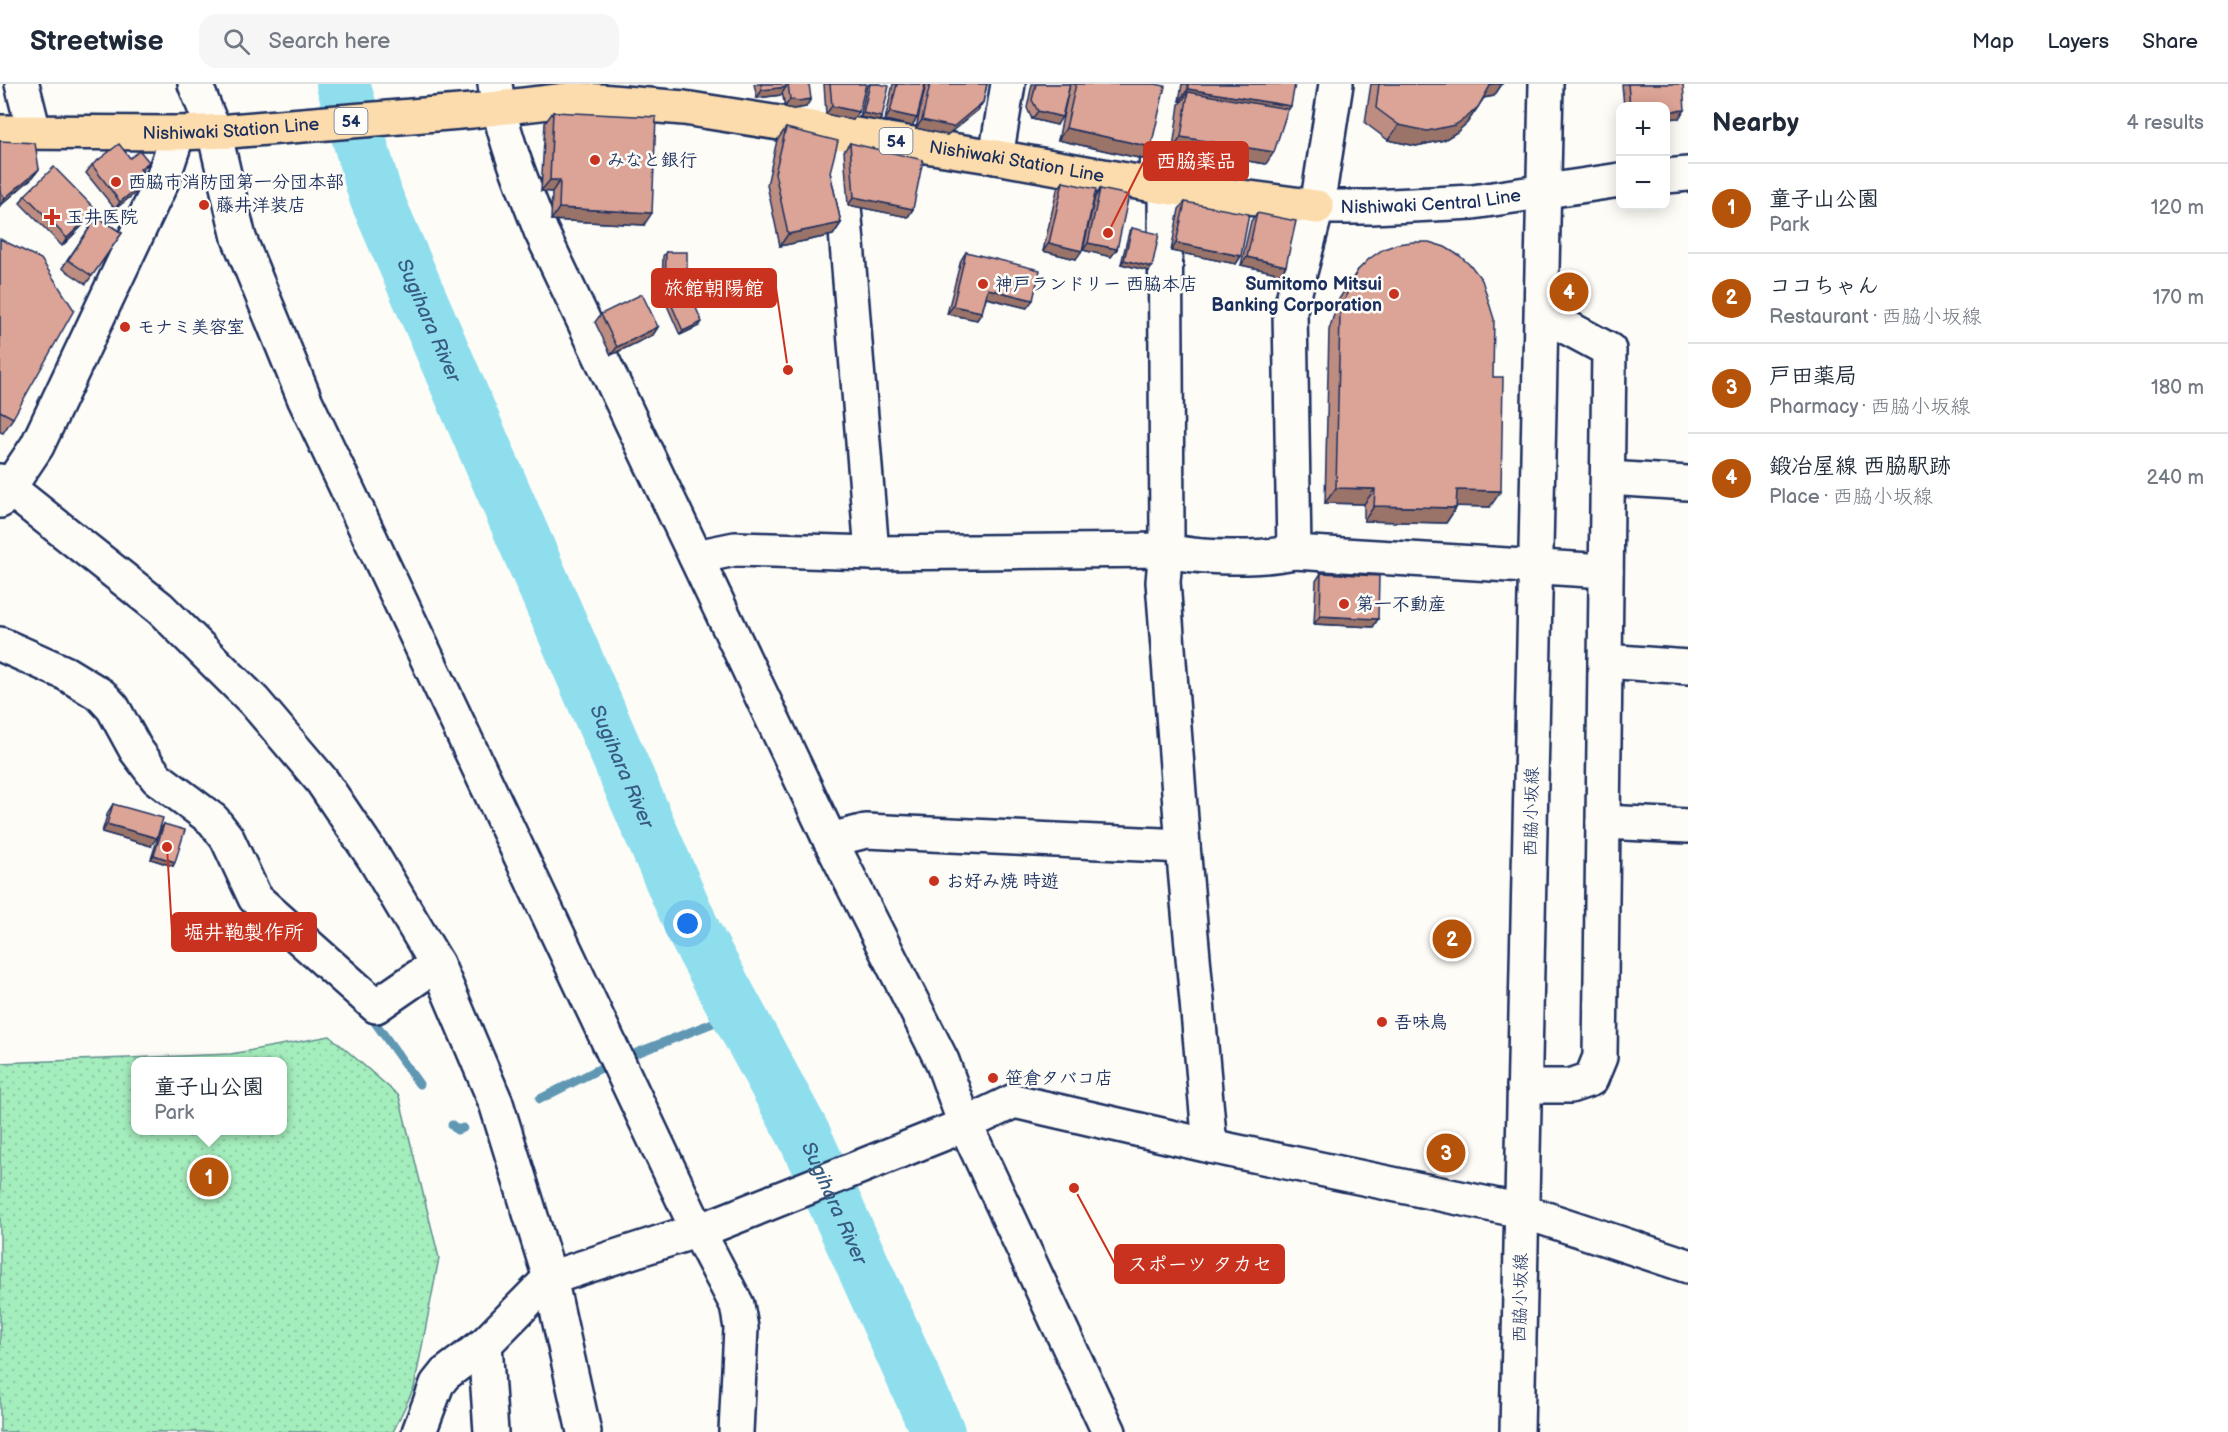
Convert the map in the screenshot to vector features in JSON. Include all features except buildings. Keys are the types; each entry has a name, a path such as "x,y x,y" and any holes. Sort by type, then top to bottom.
{"main road":[{"name":"Nishiwaki Station Line","path":"0,132 178,133 222,131 488,101 575,99 684,108 996,157 1159,186 1317,207"}],"street":[{"path":"22,84 34,132"},
{"path":"195,84 222,131 239,238 304,400 617,1060 707,1227 737,1305 741,1328 736,1432"},
{"path":"812,84 829,130 872,554"},
{"path":"996,157 1008,84"},
{"path":"1166,84 1159,186 1166,550 1163,582 1183,846 1210,1146"},
{"path":"1294,552 1290,311 1317,207 1336,84"},
{"name":"西脇小坂線","path":"1517,1432 1546,84"},
{"path":"488,101 541,231 830,840 942,1061 960,1126 1109,1432"},
{"path":"178,133 162,181 37,446 3,490 160,608 254,701 321,781 374,858 437,964 496,1103 550,1278 584,1432"},
{"path":"1670,176 1688,174"},
{"name":"Nishiwaki Central Line","path":"1317,207 1473,202 1616,181"},
{"path":"1524,1086 1570,1086 1591,1079 1600,1057 1609,350 1542,314"},
{"path":"1608,478 1688,483"},
{"path":"696,557 735,549 872,554 1166,550 1182,555 1275,556 1294,552 1606,571"},
{"path":"0,644 64,673 100,695 113,708 136,750 156,778 213,820 227,838 255,898 376,1006 437,964"},
{"path":"1605,661 1688,667"},
{"path":"1603,822 1688,826"},
{"path":"830,840 866,831 1183,846"},
{"path":"419,1432 437,1384 445,1374 485,1344 550,1278 707,1227 960,1126 1014,1101 1210,1146 1522,1210 1688,1266"},
{"path":"485,1344 491,1432"}],"green space":[{"path":"330,1036 399,1096 439,1258 414,1388 393,1432 0,1432 0,1063 131,1058 131,1135 287,1135 287,1057 154,1057 231,1054"}],"waterway":[{"name":"Sugihara River","path":"343,84 376,197 695,934 805,1137 938,1432"},
{"path":"540,1099 609,1064 738,1013"},
{"path":"367,1014 419,1084"},
{"path":"452,1125 457,1130 463,1128"}],"place":[{"name":"みなと銀行","path":"595,160"},
{"name":"西脇市消防団第一分団本部","path":"116,182"},
{"name":"藤井洋装店","path":"204,205"},
{"name":"玉井医院","path":"52,217"},
{"name":"西脇薬品","path":"1108,233"},
{"name":"神戸ランドリー 西脇本店","path":"983,284"},
{"name":"鍛冶屋線 西脇駅跡","path":"1569,292"},
{"name":"Sumitomo Mitsui Banking Corporation","path":"1394,294"},
{"name":"モナミ美容室","path":"125,327"},
{"name":"旅館朝陽館","path":"788,370"},
{"name":"第一不動産","path":"1344,604"},
{"name":"堀井鞄製作所","path":"167,847"},
{"name":"お好み焼 時遊","path":"934,881"},
{"name":"ココちゃん","path":"1452,939"},
{"name":"吾味鳥","path":"1382,1022"},
{"name":"笹倉タバコ店","path":"993,1078"},
{"name":"戸田薬局","path":"1446,1153"},
{"name":"童子山公園","path":"209,1177"},
{"name":"スポーツ タカセ","path":"1074,1188"}]}
